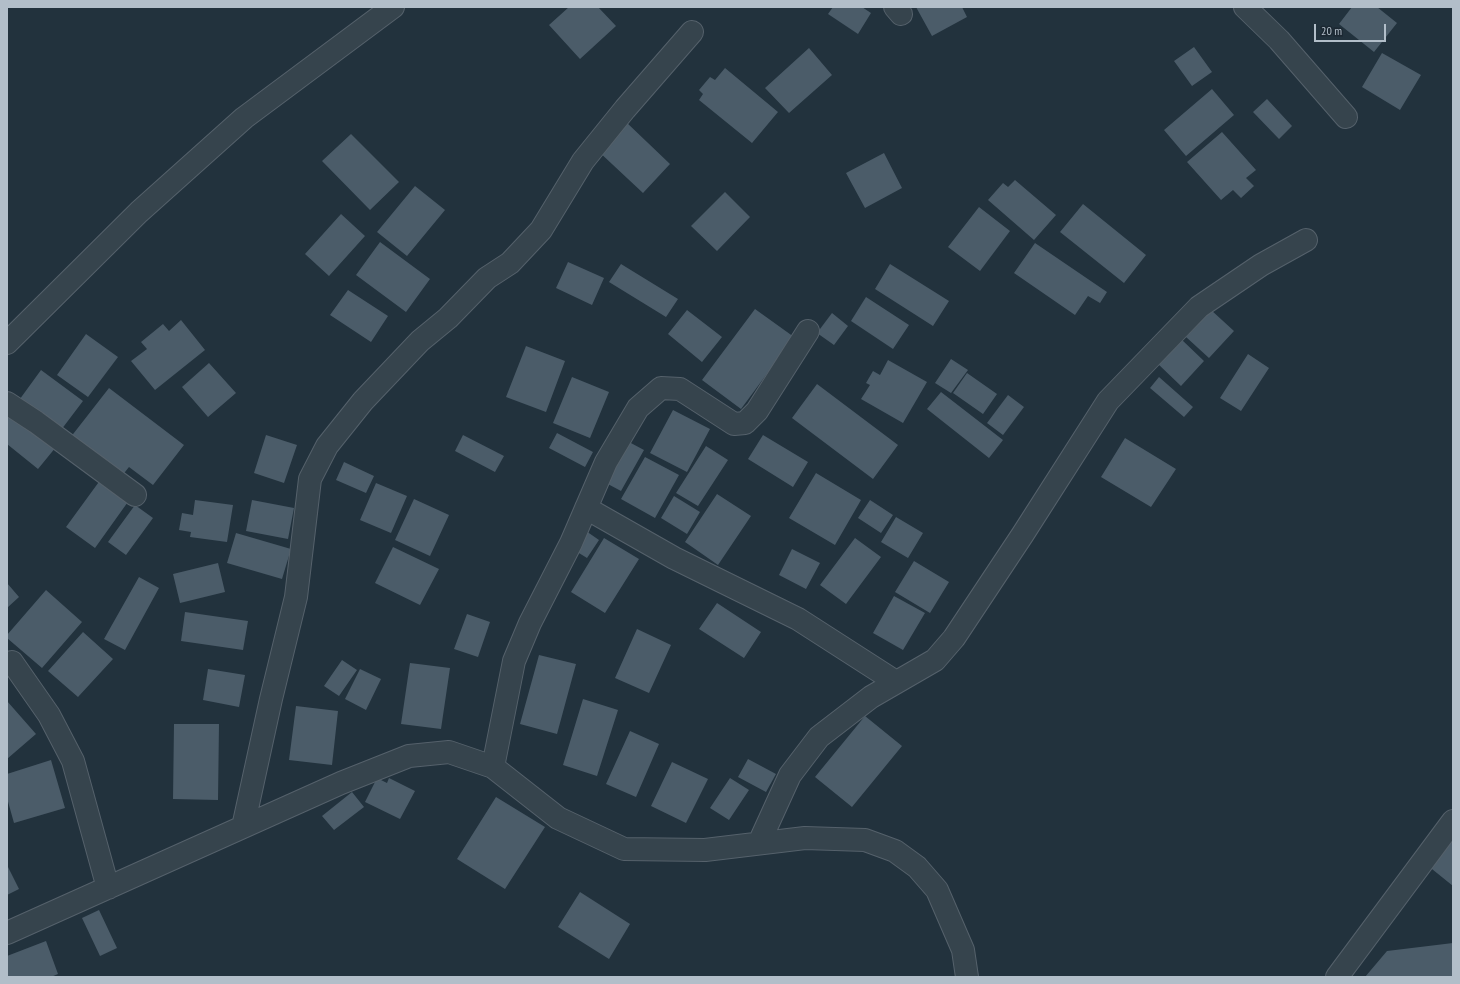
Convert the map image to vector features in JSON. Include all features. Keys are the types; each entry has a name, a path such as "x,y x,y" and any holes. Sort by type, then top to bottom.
{"street":[{"path":"7,343 139,212 244,118 393,7"},
{"path":"1245,7 1279,40 1346,117"},
{"path":"243,827 271,699 296,597 310,479 327,446 363,400 420,341 448,318 487,278 510,263 541,230 583,161 625,109 692,32"},
{"path":"759,843 790,775 819,737 871,697 935,660 954,638 1108,401 1199,307 1261,265 1306,240"},
{"path":"493,767 514,662 530,623 571,543 606,462 638,408 662,388 680,389 734,424 745,423 757,411 808,331"},
{"path":"7,403 36,422 135,495"},
{"path":"586,508 674,558 798,619 896,682"},
{"path":"12,662 49,715 73,761 108,888"},
{"path":"7,933 341,783 409,756 450,752 493,767 558,818 624,849 705,850 805,838 865,840 895,851 917,867 937,890 963,950 967,977"},
{"path":"1337,977 1453,821"}],"building":[{"path":"569,7 598,7 616,26 580,59 549,25"},
{"path":"833,7 862,7 871,13 858,34 828,14"},
{"path":"916,7 962,7 967,17 932,36"},
{"path":"1352,7 1377,7 1397,23 1374,52 1339,24"},
{"path":"1194,47 1212,72 1192,86 1174,61"},
{"path":"809,48 832,75 789,113 765,88"},
{"path":"1382,53 1421,75 1400,110 1362,87"},
{"path":"725,68 778,112 752,143 699,100 703,94 699,90 710,77 715,80"},
{"path":"1212,89 1234,115 1186,156 1164,130"},
{"path":"1267,99 1292,126 1279,139 1253,112"},
{"path":"625,121 670,164 643,193 597,150"},
{"path":"1222,132 1256,170 1246,178 1254,186 1241,198 1233,190 1221,200 1187,162"},
{"path":"351,134 399,182 370,210 322,161"},
{"path":"884,153 902,188 865,208 846,173"},
{"path":"1015,180 1056,215 1034,240 988,200 1003,183 1008,187"},
{"path":"415,186 445,210 407,256 377,232"},
{"path":"725,192 750,217 717,251 691,226"},
{"path":"1083,204 1146,255 1124,283 1060,232"},
{"path":"979,207 1010,231 980,271 948,247"},
{"path":"341,214 365,236 329,276 305,254"},
{"path":"380,242 430,279 406,312 356,275"},
{"path":"1035,243 1107,292 1100,303 1088,296 1075,315 1014,273"},
{"path":"568,262 604,278 592,305 556,288"},
{"path":"621,264 678,299 666,317 609,282"},
{"path":"890,264 949,301 933,326 875,289"},
{"path":"348,290 388,316 371,342 330,315"},
{"path":"866,297 909,325 893,349 851,321"},
{"path":"755,309 794,337 741,409 702,380"},
{"path":"687,310 722,337 702,362 668,334"},
{"path":"1211,310 1234,331 1209,358 1186,337"},
{"path":"832,313 848,326 834,345 817,333"},
{"path":"181,320 205,350 155,390 131,361 147,349 141,342 163,324 169,331"},
{"path":"86,334 118,357 88,397 57,375"},
{"path":"1181,339 1204,361 1181,386 1157,363"},
{"path":"526,346 565,361 546,412 506,397"},
{"path":"1248,354 1269,368 1241,411 1220,398"},
{"path":"951,359 968,370 951,393 935,383"},
{"path":"888,360 927,382 903,423 861,399 870,385 866,383 873,371 880,375"},
{"path":"209,363 236,393 208,417 182,387"},
{"path":"41,370 83,401 58,434 17,403"},
{"path":"967,373 997,394 983,414 953,393"},
{"path":"572,377 609,392 590,438 553,423"},
{"path":"1159,377 1193,407 1184,417 1150,388"},
{"path":"817,384 898,445 873,479 792,418"},
{"path":"109,388 184,445 153,485 129,467 121,477 70,438"},
{"path":"941,392 1003,440 989,458 927,409"},
{"path":"1008,395 1024,407 1003,435 987,423"},
{"path":"7,406 56,447 38,469 7,444"},
{"path":"673,410 710,429 687,472 650,453"},
{"path":"557,433 593,452 585,467 549,448"},
{"path":"266,435 297,445 284,483 254,473"},
{"path":"463,435 504,456 495,472 455,451"},
{"path":"763,435 808,462 793,487 748,459"},
{"path":"1125,438 1176,469 1151,507 1101,477"},
{"path":"629,442 644,450 621,491 606,483"},
{"path":"706,446 728,460 698,506 676,493"},
{"path":"645,457 679,475 655,518 621,499"},
{"path":"344,462 374,476 366,493 336,480"},
{"path":"816,473 861,500 835,545 789,518"},
{"path":"101,479 130,499 95,548 66,527"},
{"path":"376,483 407,496 391,533 360,520"},
{"path":"717,494 751,516 718,565 685,542"},
{"path":"674,496 700,512 687,534 661,518"},
{"path":"414,499 449,515 430,556 395,540"},
{"path":"195,500 233,505 227,542 190,537 191,532 179,530 182,513 193,515"},
{"path":"252,500 294,508 288,539 246,531"},
{"path":"870,500 893,515 881,533 858,518"},
{"path":"135,505 153,518 126,555 108,542"},
{"path":"896,517 923,533 908,558 881,542"},
{"path":"586,531 599,540 587,558 574,550"},
{"path":"236,533 291,549 282,579 227,563"},
{"path":"604,538 639,559 605,613 571,592"},
{"path":"855,538 881,557 846,604 820,585"},
{"path":"393,547 439,569 420,605 375,583"},
{"path":"792,549 820,563 806,589 779,575"},
{"path":"914,561 949,582 930,613 895,592"},
{"path":"218,563 225,592 180,603 173,574"},
{"path":"139,577 159,588 125,650 104,639"},
{"path":"7,583 19,597 7,608"},
{"path":"46,590 82,622 42,668 7,638 7,635"},
{"path":"894,596 925,613 903,650 873,633"},
{"path":"717,603 761,632 744,658 699,629"},
{"path":"185,612 248,621 243,650 181,641"},
{"path":"467,614 490,622 478,657 454,649"},
{"path":"637,629 671,645 649,693 615,678"},
{"path":"83,632 113,659 78,697 48,671"},
{"path":"539,655 576,664 557,734 520,724"},
{"path":"342,660 357,670 339,696 324,686"},
{"path":"410,663 450,668 441,729 401,724"},
{"path":"208,669 245,675 239,707 203,700"},
{"path":"360,669 381,679 366,710 345,699"},
{"path":"583,699 618,710 597,776 563,765"},
{"path":"7,701 36,734 7,759"},
{"path":"296,706 338,711 332,765 289,760"},
{"path":"865,716 902,746 852,807 815,777"},
{"path":"174,724 219,724 218,800 173,799"},
{"path":"630,731 659,744 636,797 606,784"},
{"path":"748,759 776,774 766,792 738,777"},
{"path":"51,760 65,808 14,823 7,798 7,774"},
{"path":"672,762 708,779 686,823 651,806"},
{"path":"377,778 387,783 389,778 415,791 400,819 365,802"},
{"path":"730,778 749,790 729,820 710,808"},
{"path":"352,792 364,807 334,830 322,816"},
{"path":"496,797 545,827 505,889 457,859"},
{"path":"1453,835 1453,886 1427,865"},
{"path":"7,865 19,889 7,895"},
{"path":"580,892 630,924 609,959 558,927"},
{"path":"99,910 117,948 100,956 82,918"},
{"path":"46,941 58,974 51,977 7,977 7,956"},
{"path":"1453,943 1453,977 1365,977 1387,951"}]}
